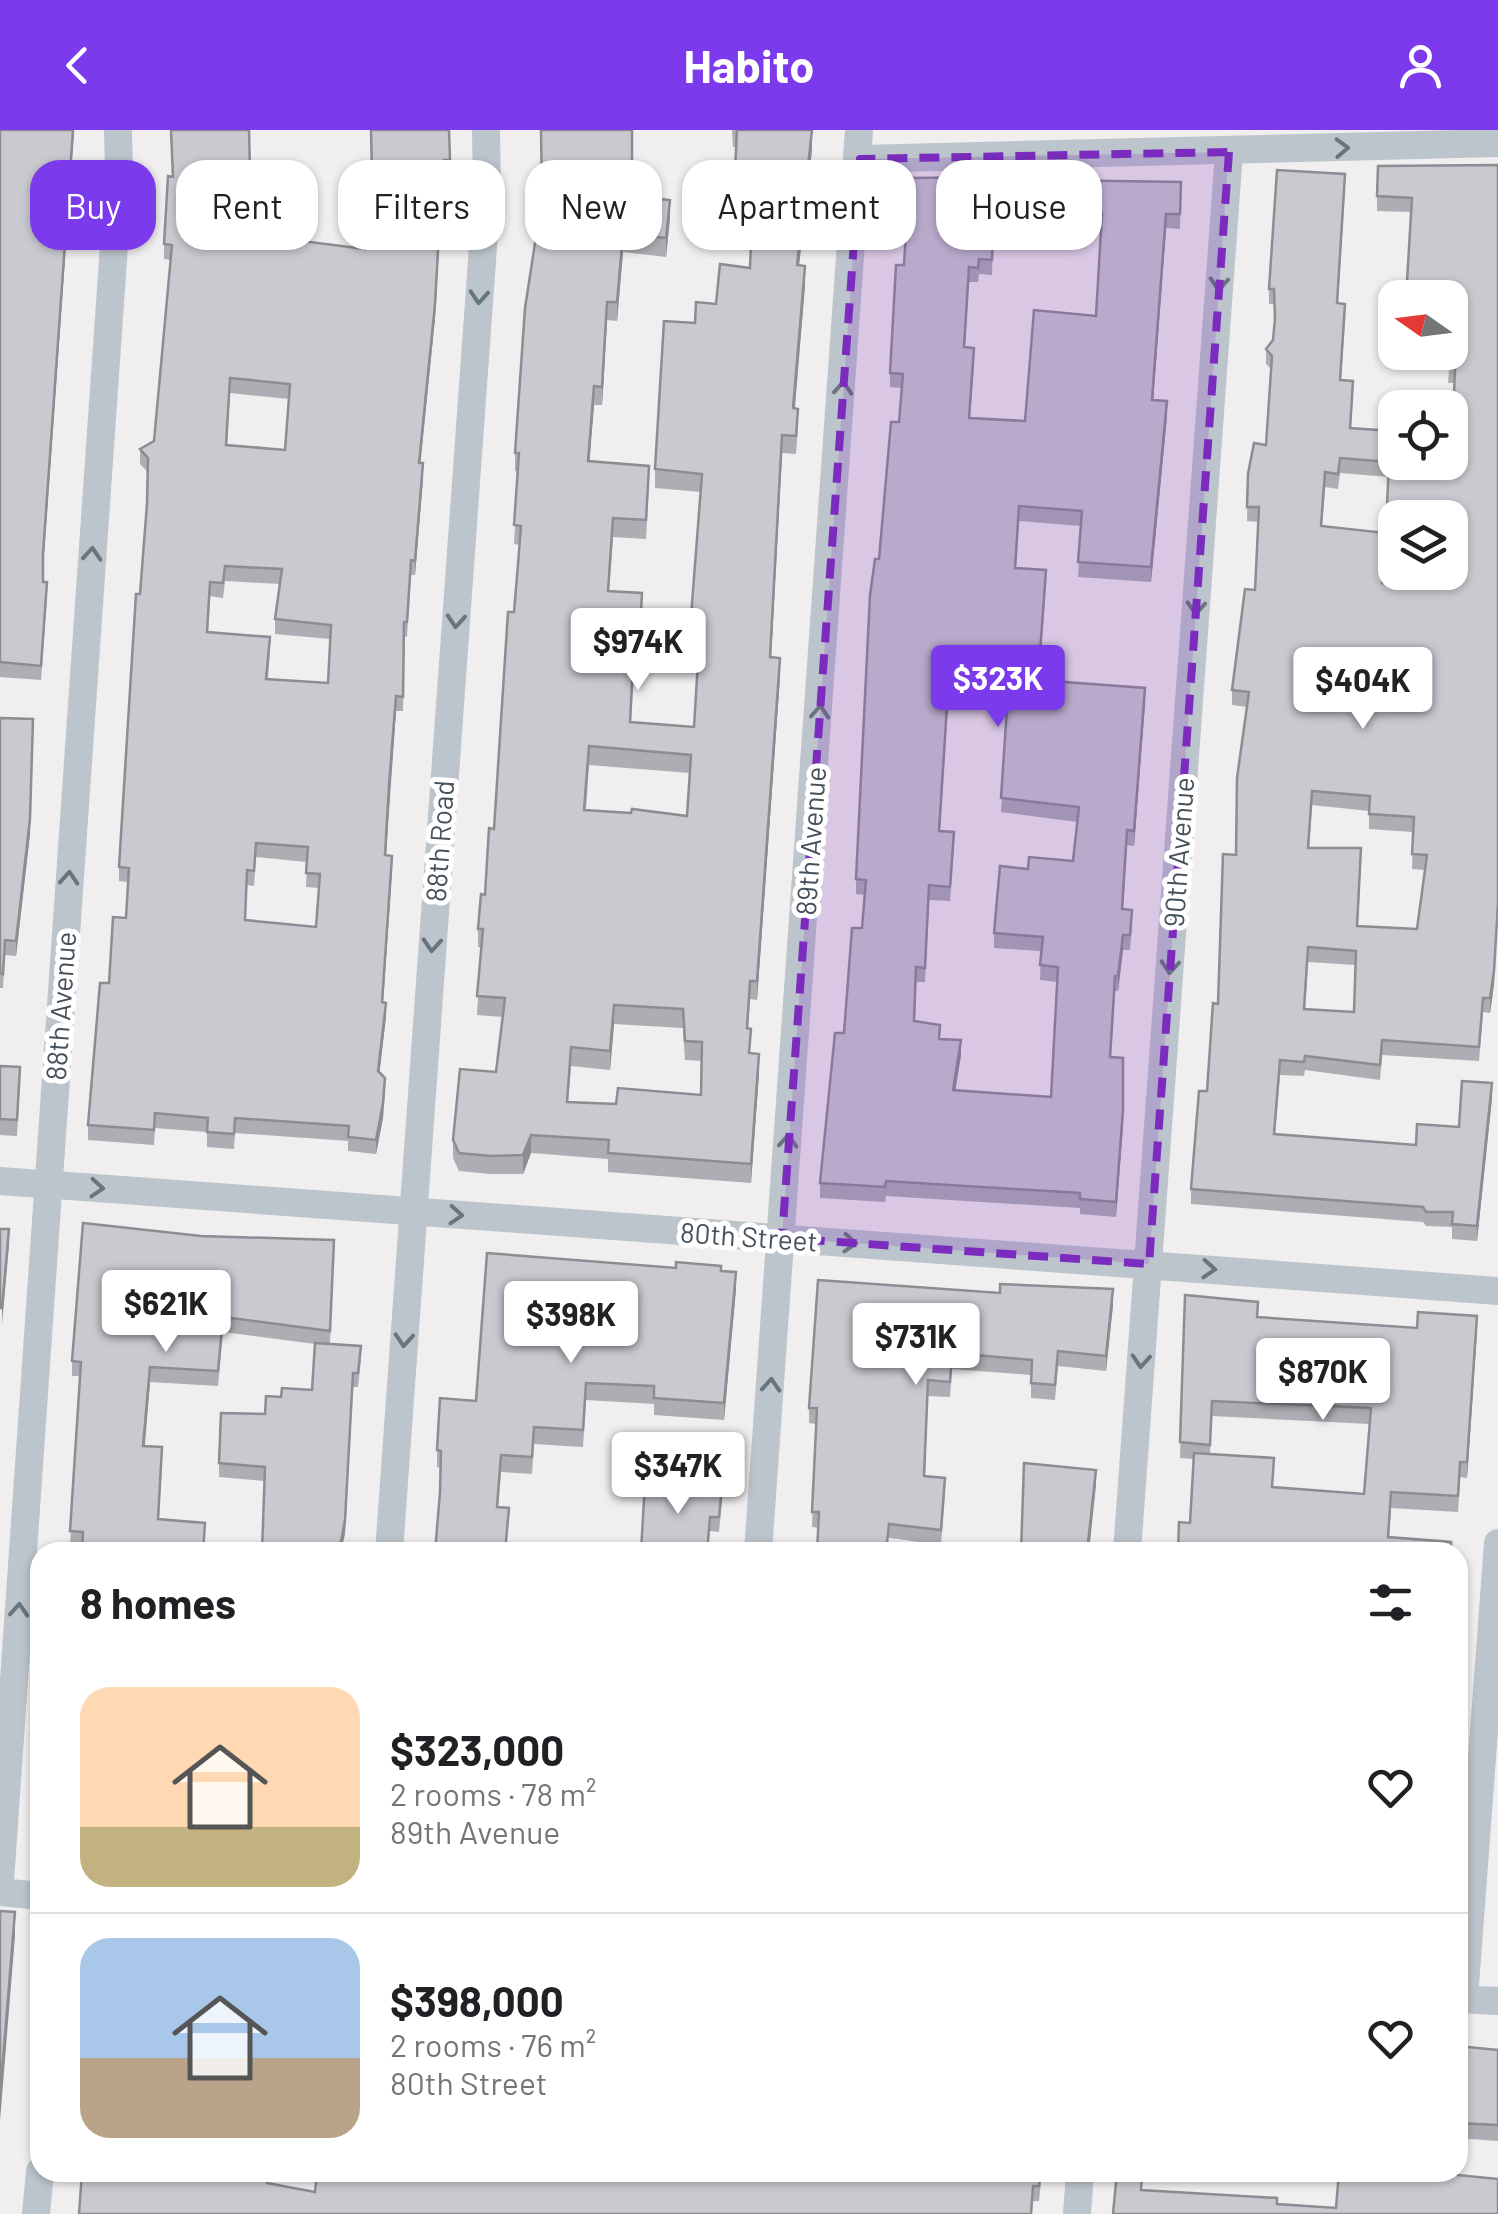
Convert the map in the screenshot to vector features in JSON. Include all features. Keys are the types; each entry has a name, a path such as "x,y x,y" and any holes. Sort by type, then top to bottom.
{"street":[{"name":"88th Avenue","path":"0,1882 118,130"},
{"name":"88th Road","path":"390,1542 487,191 486,130"},
{"name":"89th Avenue","path":"759,1542 860,159 859,130"},
{"path":"860,159 1498,143"},
{"name":"90th Avenue","path":"1128,1542 1229,152"},
{"name":"80th Street","path":"0,1181 1498,1291"},
{"path":"1468,1913 1498,1543"},
{"path":"0,1892 30,1895"},
{"path":"1468,2000 1498,2002"},
{"path":"36,2214 39,2182"},
{"path":"1077,2214 1079,2182"}],"highlighted area":[{"path":"1229,152 1149,1264 782,1238 860,159"}],"building":[{"path":"0,130 73,130 71,160 30,160 30,250 65,250 43,554 43,582 47,582 41,666 0,662"},
{"path":"171,130 249,130 250,160 176,160 176,250 318,250 318,243 338,246 338,250 438,250 419,463 423,463 415,561 411,560 404,622 403,697 396,696 389,785 385,855 392,856 382,1002 386,1003 378,1071 385,1078 376,1140 348,1137 349,1126 235,1118 234,1134 207,1132 208,1118 155,1113 154,1130 88,1125 100,983 109,983 113,917 126,918 129,868 119,867 136,594 140,594 147,504 148,458 140,449 154,441 172,245 164,244 168,176 173,177","holes":["230,378 290,384 285,450 226,445","225,566 282,569 275,619 331,625 328,683 266,679 270,637 207,632 210,582 223,583","256,843 308,847 306,873 320,874 316,927 245,920 247,870 254,871"]},
{"path":"371,130 449,130 450,160 372,160"},
{"path":"541,130 632,130 632,160 541,160"},
{"path":"737,130 812,130 809,160 736,160"},
{"path":"1498,165 1498,903 1494,971 1490,998 1483,998 1479,1047 1382,1040 1380,1065 1305,1056 1304,1062 1280,1060 1274,1134 1416,1145 1417,1124 1459,1127 1462,1081 1492,1083 1477,1226 1452,1224 1453,1212 1426,1212 1423,1207 1191,1189 1199,1091 1207,1091 1213,1003 1218,1004 1223,854 1236,855 1237,778 1249,692 1232,690 1245,589 1255,590 1259,507 1247,507 1248,474 1254,443 1266,445 1272,356 1266,349 1273,340 1275,318 1274,289 1269,289 1277,170 1345,174 1337,303 1345,304 1340,380 1353,381 1350,428 1378,430 1378,461 1340,458 1338,474 1325,472 1321,526 1378,532 1378,590 1468,590 1468,500 1387,500 1388,480 1468,480 1468,390 1454,390 1455,370 1468,370 1468,280 1407,280 1412,198 1377,196 1378,166","holes":["1312,791 1370,796 1369,814 1414,817 1412,854 1427,855 1417,929 1357,926 1361,848 1308,848","1308,947 1356,951 1354,1012 1304,1009"]},
{"path":"916,178 936,178 936,250 992,250 992,260 979,259 978,268 969,267 964,347 974,348 969,418 1025,421 1034,310 1096,316 1102,250 1102,181 1181,182 1180,214 1166,214 1152,400 1167,401 1151,567 1078,562 1082,511 1019,506 1015,568 1046,570 1038,680 1145,688 1134,831 1127,830 1122,909 1132,910 1130,935 1123,935 1115,976 1110,1057 1123,1058 1116,1202 1080,1199 1080,1193 886,1181 885,1187 820,1183 835,1033 844,1033 852,928 862,928 866,880 856,879 870,595 875,559 879,559 891,422 899,422 903,374 890,373 896,265 904,265 905,250 916,250","holes":["949,674 1009,678 1001,798 1079,807 1073,861 1029,857 1028,869 1000,866 994,933 1043,937 1040,965 1058,967 1051,1097 953,1090 961,1040 939,1039 940,1025 914,1021 916,967 925,968 929,885 950,887 954,832 939,831"]},
{"path":"662,199 670,200 666,238 662,238"},
{"path":"534,250 622,250 617,302 607,302 602,387 594,386 588,461 649,466 646,520 613,518 608,591 642,593 641,612 691,616 702,474 655,469 664,321 695,323 696,302 716,304 720,264 750,268 751,250 799,250 797,265 805,266 793,408 798,409 796,436 782,435 770,657 780,658 757,981 750,981 747,1028 751,1029 749,1053 759,1054 751,1164 608,1153 609,1140 531,1135 523,1155 491,1156 459,1153 453,1140 460,1069 496,1072 505,998 477,996 483,929 478,929 481,894 485,895 489,828 494,829 508,612 514,612 521,526 514,525 519,453 515,453 525,308","holes":["640,640 699,644 694,727 630,722 633,665 637,665","589,746 691,755 687,816 632,809 631,813 584,810","614,1005 683,1009 685,1041 702,1042 701,1095 618,1088 616,1104 567,1102 571,1047 610,1051"]},
{"path":"0,718 33,719 30,819 16,941 5,940 3,974 0,973"},
{"path":"0,1066 20,1067 17,1120 0,1119"},
{"path":"83,1223 201,1236 334,1240 330,1331 223,1317 218,1371 150,1367 143,1446 162,1447 158,1519 205,1523 204,1542 82,1542 83,1532 70,1531 81,1362 72,1361"},
{"path":"0,1229 9,1229 2,1308 0,1308"},
{"path":"487,1253 676,1268 676,1262 721,1266 721,1271 736,1272 724,1403 654,1398 654,1386 586,1383 583,1430 534,1427 532,1457 501,1455 497,1507 509,1508 506,1542 436,1542 440,1398 476,1401"},
{"path":"818,1280 1000,1293 1000,1284 1113,1289 1106,1356 1058,1351 1055,1385 1031,1383 1032,1360 952,1353 950,1382 928,1380 924,1476 945,1478 941,1530 889,1524 887,1542 818,1542 819,1512 812,1512 817,1408 809,1408"},
{"path":"1185,1295 1258,1302 1257,1317 1417,1328 1418,1312 1477,1316 1467,1462 1460,1462 1458,1496 1391,1492 1388,1537 1451,1542 1178,1542 1179,1522 1190,1523 1194,1453 1274,1458 1272,1487 1364,1494 1371,1408 1212,1401 1210,1445 1180,1442"},
{"path":"315,1343 361,1346 358,1373 353,1373 341,1542 262,1542 265,1467 219,1463 221,1413 265,1414 266,1396 281,1397 282,1388 312,1390"},
{"path":"1024,1463 1096,1470 1088,1542 1021,1542"},
{"path":"645,1482 722,1487 719,1517 710,1517 708,1542 642,1542"},
{"path":"0,1911 15,1912 0,2096"},
{"path":"1468,2047 1498,2050 1498,2125 1468,2124"},
{"path":"1468,2176 1498,2179 1498,2214 1113,2214 1116,2182 1141,2182 1141,2190 1277,2198 1277,2204 1336,2208 1338,2182 1468,2182"},
{"path":"81,2182 267,2182 315,2192 316,2182 1039,2182 1039,2186 1033,2186 1031,2214 79,2214"}]}
